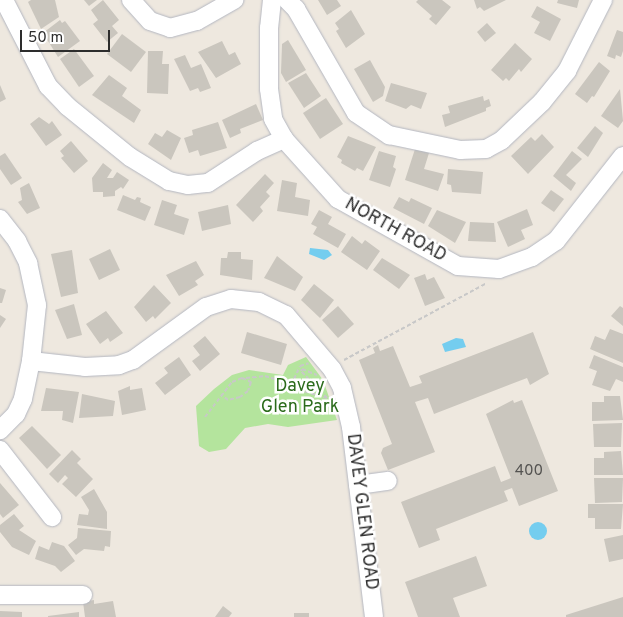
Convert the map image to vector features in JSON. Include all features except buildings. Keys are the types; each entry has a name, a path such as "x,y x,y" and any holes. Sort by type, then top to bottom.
{"street":[{"path":"4,0 48,86 67,106 130,157 169,181 188,185 208,183 257,151 284,139"},
{"path":"131,0 150,21 170,28 197,22 234,0"},
{"name":"NORTH ROAD","path":"272,0 268,28 269,89 273,119 284,139 338,200 430,253 458,266 499,269 532,257 556,241 623,156"},
{"path":"287,0 296,9 356,113 389,134 460,150 486,149 502,140 542,102 567,71 603,0"},
{"path":"0,219 17,241 34,283 37,305 31,361 23,399 16,414 0,430"},
{"name":"DAVEY GLEN ROAD","path":"31,361 84,367 126,362 153,347 192,315 231,299 259,302 286,315 332,369 342,388 351,427 374,617"},
{"path":"0,450 52,517"},
{"path":"358,485 388,481"},
{"path":"0,595 83,595"}],"path":[{"path":"332,369 496,278 499,269"},
{"path":"204,417 213,402 222,396 232,382 246,378 265,376 286,386 327,398 301,371 302,368 317,377 308,364 300,366 294,379 288,382 286,386"},
{"path":"222,396 231,400 244,394 251,384 246,378"},
{"path":"281,382 285,379 288,382"}],"green space":[{"name":"Davey Glen Park","path":"306,357 323,380 337,420 288,427 268,424 245,428 226,449 209,452 199,446 196,406 214,389 232,375 249,370 283,375 288,365"}],"water":[{"path":"310,248 328,250 332,255 324,260 309,254"},
{"path":"456,338 463,339 466,347 445,352 442,344"},
{"path":"538,522 544,525 547,531 544,537 538,540 532,537 529,531 532,525"}]}
